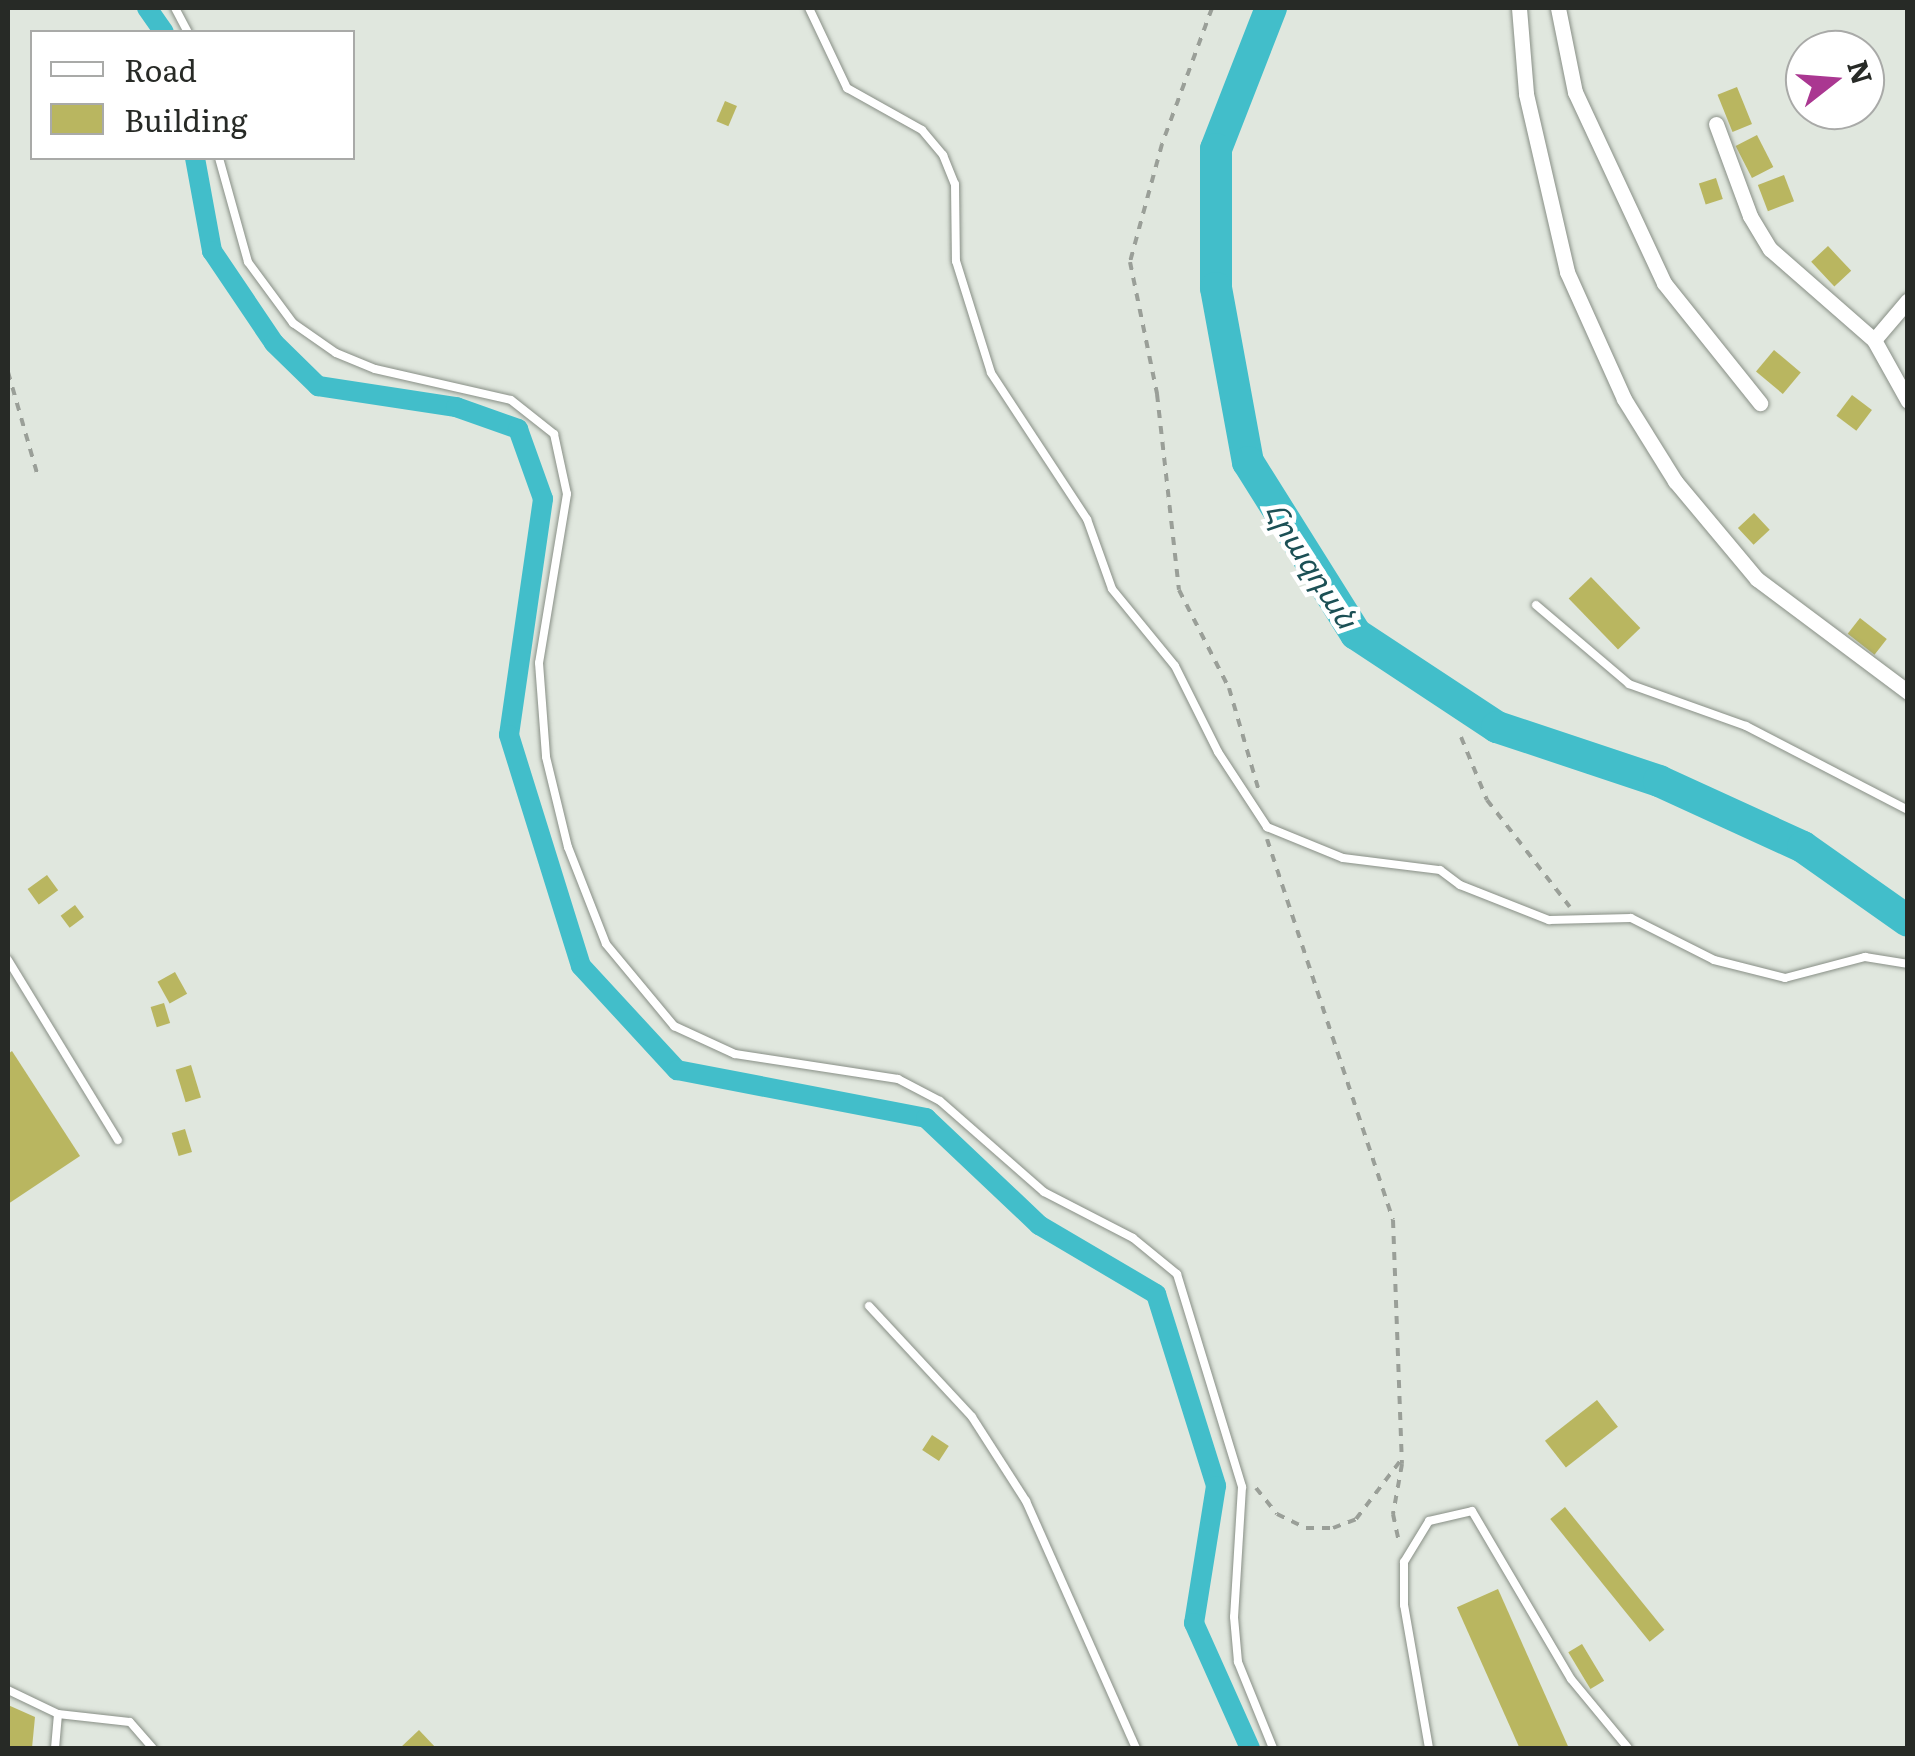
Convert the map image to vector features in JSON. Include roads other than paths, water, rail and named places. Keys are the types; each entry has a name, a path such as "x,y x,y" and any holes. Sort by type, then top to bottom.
{"street":[{"path":"1518,8 1526,94 1567,272 1624,399 1674,482 1757,579 1908,692"},
{"path":"1558,8 1575,92 1664,284 1760,402"},
{"path":"1716,124 1750,216 1770,250 1874,340 1908,401"},
{"path":"1874,340 1908,300"}],"lane":[{"path":"174,8 187,30"},
{"path":"808,8 847,88 922,130 943,155 955,184 956,261 991,373 1088,519 1112,589 1175,666 1218,752 1267,827 1342,858 1440,870 1549,920 1582,923 1632,918 1700,954 1785,978 1865,957 1908,964"},
{"path":"220,160 248,262 293,324 336,353 376,369 510,400 554,434 567,494 539,663 546,758 568,847 606,944 674,1026 735,1054 898,1078 940,1101 1044,1192 1132,1238 1177,1274 1242,1488 1234,1616 1238,1662 1273,1748"},
{"path":"1536,605 1629,684 1746,726 1908,810"},
{"path":"8,960 118,1140"},
{"path":"870,1306 972,1417 1026,1501 1136,1748"},
{"path":"1429,1748 1404,1604 1404,1562 1428,1521 1472,1511 1571,1679 1628,1748"},
{"path":"8,1690 58,1714 130,1722 153,1748"},
{"path":"55,1748 58,1714"}],"waterway":[{"path":"147,8 163,30"},
{"name":"Հրազդան","path":"1271,8 1216,149 1216,288 1248,462 1356,634 1497,727 1659,781 1803,847 1908,921"},
{"path":"195,160 212,251 274,343 318,386 456,407 518,429 543,499 509,735 581,966 677,1070 926,1118 1039,1225 1156,1294 1216,1486 1194,1623 1250,1748"}]}
